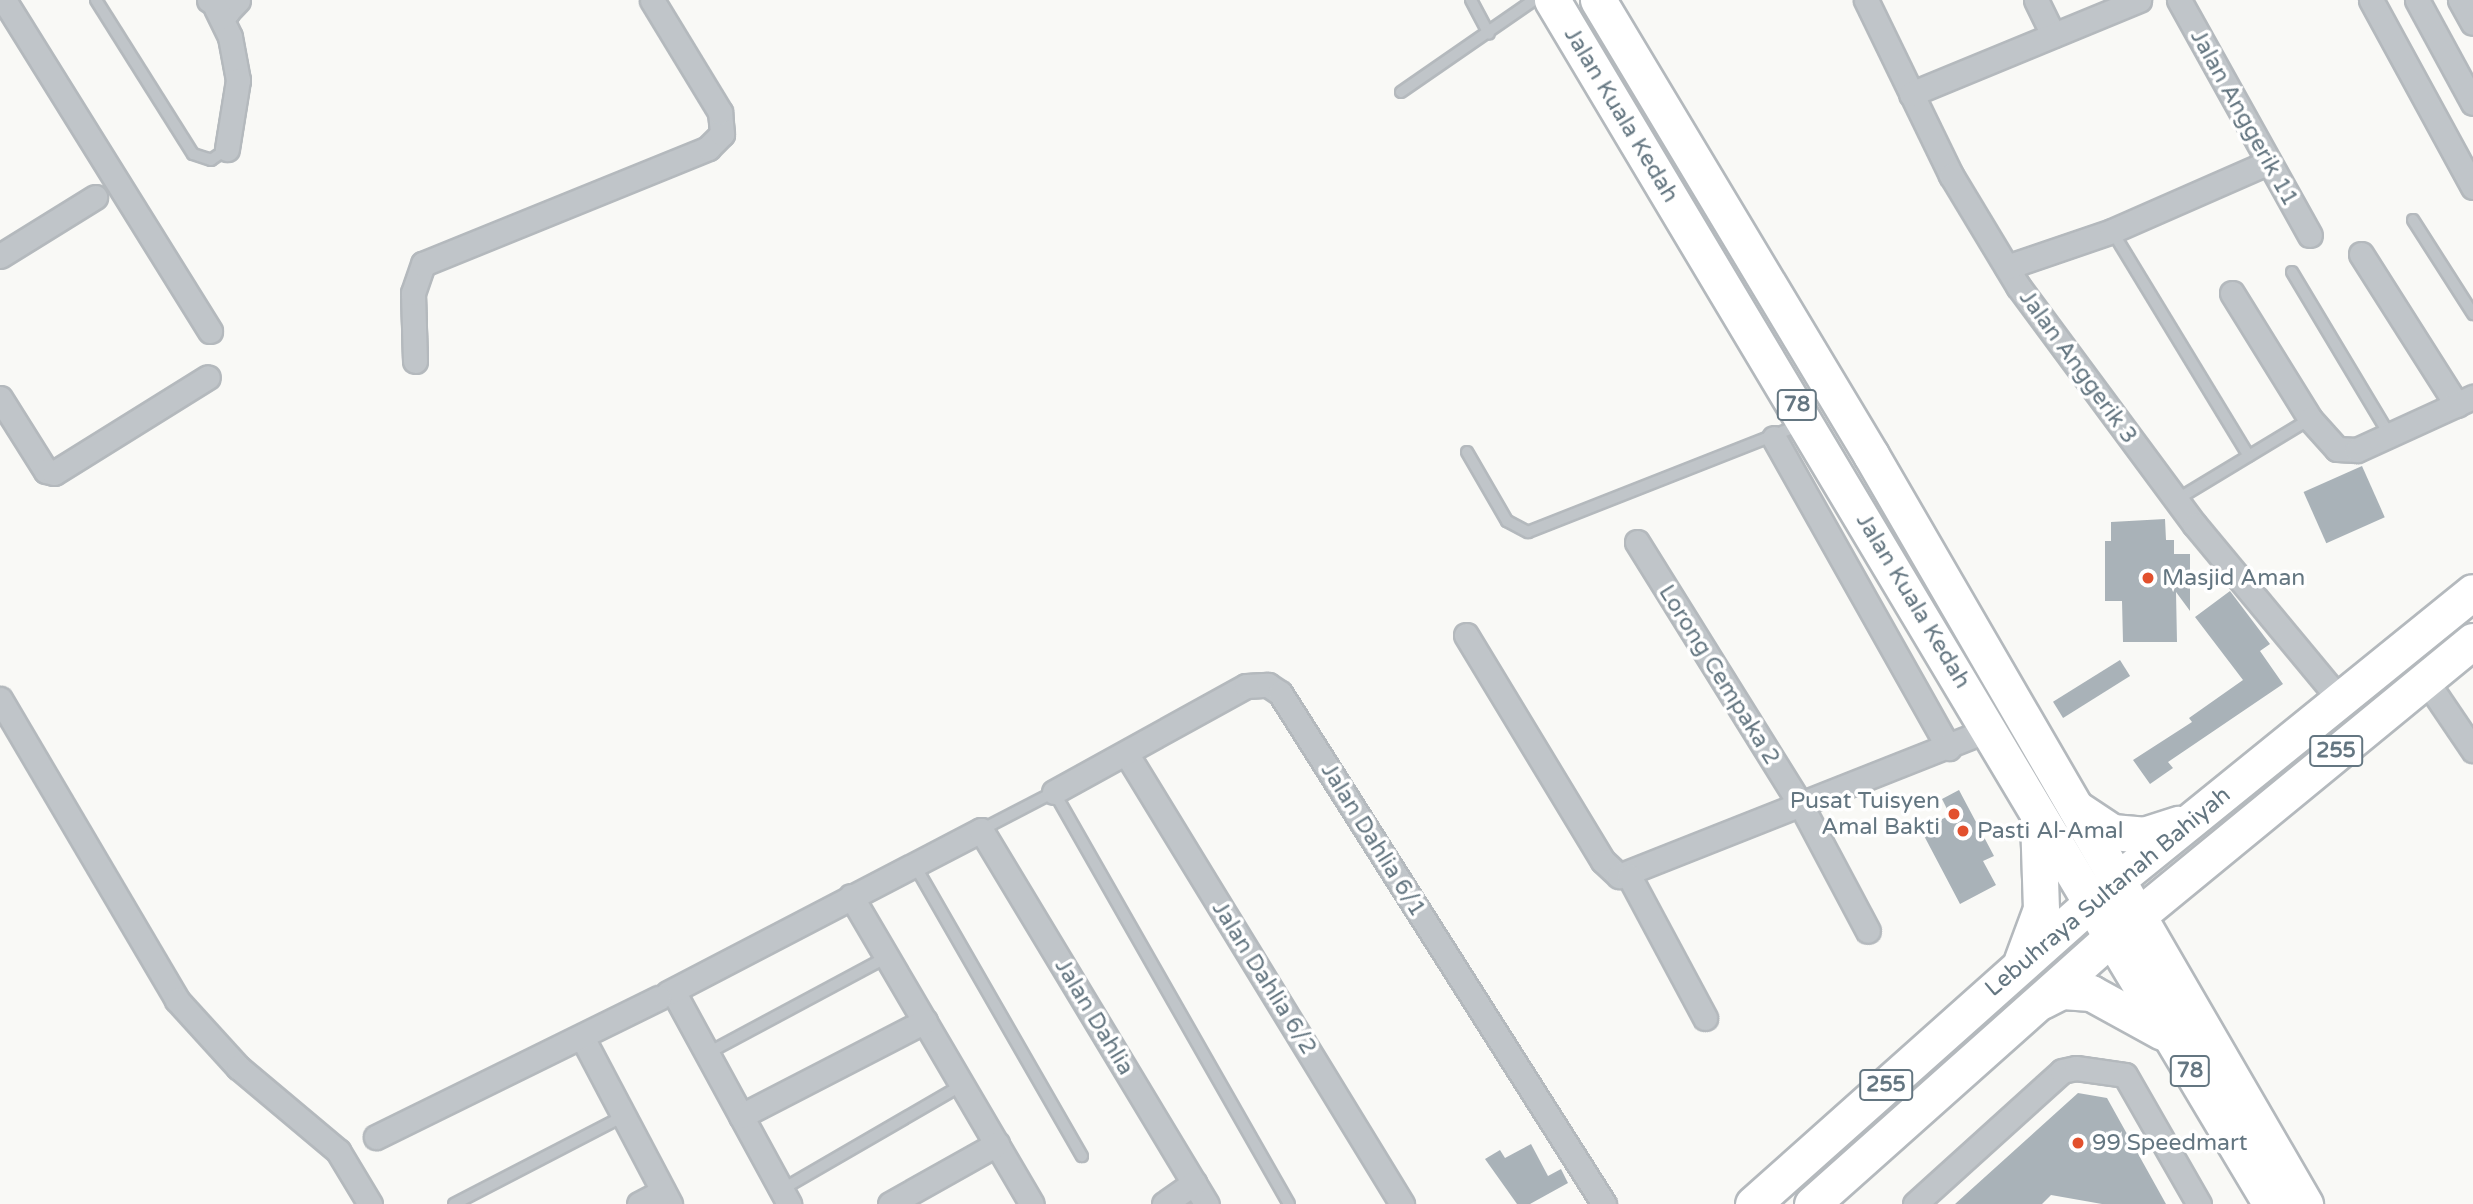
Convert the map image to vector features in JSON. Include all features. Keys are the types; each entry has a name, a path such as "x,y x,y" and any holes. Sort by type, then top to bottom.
{"main road":[{"name":"Jalan Kuala Kedah","path":"1552,0 1807,422 2037,813 2103,892 2124,927 2171,1038 2270,1204"},
{"name":"Jalan Kuala Kedah","path":"1598,0 1871,455 2064,791 2103,892"},
{"path":"1838,475 1871,455"},
{"name":"Lebuhraya Sultanah Bahiyah","path":"1753,1204 2103,892 2473,592"},
{"name":"Lebuhraya Sultanah Bahiyah","path":"1812,1204 2124,927 2473,641"},
{"path":"2064,791 2083,818 2112,832 2144,835 2202,810"},
{"path":"2019,967 2041,909 2037,813"},
{"path":"2160,959 2171,906 2182,882 2200,863"},
{"name":"Jalan Kuala Kedah","path":"2124,927 2160,959 2305,1204"},
{"path":"2039,1002 2062,991 2091,993 2134,1012 2171,1038"}],"street":[{"path":"4,0 210,331"},
{"path":"212,4 227,12 238,0"},
{"path":"415,361 413,293 423,264 708,148 722,134 720,113 652,0"},
{"name":"Jalan Anggerik 3","path":"1866,0 1911,94 2007,267 2176,500 2341,701"},
{"path":"2036,0 2053,35"},
{"path":"1911,94 2139,0"},
{"name":"Jalan Anggerik 11","path":"2179,0 2310,235"},
{"path":"2371,0 2473,187"},
{"path":"2417,0 2473,103"},
{"path":"2460,0 2473,23"},
{"path":"212,4 230,37 237,80 228,149"},
{"path":"2007,267 2112,231 2269,162"},
{"path":"0,256 95,197"},
{"path":"2232,293 2310,419 2325,438 2346,452 2390,436 2465,401 2361,254"},
{"path":"0,398 46,471 54,473 208,377"},
{"path":"1774,438 1949,748"},
{"name":"Lorong Cempaka 2","path":"1637,542 1802,807 1868,931"},
{"path":"1466,635 1603,861 1619,876 1629,876 1988,730"},
{"path":"2425,679 2473,750"},
{"name":"Jalan Dahlia 6/1","path":"1055,793 1246,685 1268,685 1279,693 1604,1204"},
{"path":"0,699 177,1000 239,1067 338,1152 370,1204"},
{"name":"Jalan Dahlia 6/2","path":"1126,753 1402,1204"},
{"path":"376,1138 582,1037 981,830"},
{"name":"Jalan Dahlia","path":"981,830 1207,1204"},
{"path":"1629,876 1705,1018"},
{"path":"851,896 1032,1204"},
{"path":"666,994 706,1054 785,1197"},
{"path":"741,1116 925,1021"},
{"path":"582,1037 667,1198 639,1204"},
{"path":"1915,1204 2062,1071 2076,1068 2125,1075 2199,1204"},
{"path":"890,1204 997,1144"},
{"path":"1164,1204 1194,1183"}],"lane":[{"path":"96,0 193,154 211,160 228,149"},
{"path":"1471,0 1489,34"},
{"path":"1401,92 1489,34 1534,0"},
{"path":"2413,220 2473,314"},
{"path":"2112,231 2249,456"},
{"path":"2292,272 2390,436"},
{"path":"2176,500 2310,419"},
{"path":"1467,452 1507,521 1528,532 1774,438 1807,422"},
{"path":"981,830 1055,793 1289,1204"},
{"path":"914,864 1082,1156"},
{"path":"706,1054 887,957"},
{"path":"785,1197 962,1085"},
{"path":"454,1204 624,1116"}],"building":[{"path":"2362,466 2385,517 2326,543 2304,492"},
{"name":"Masjid Aman","path":"2165,519 2166,540 2174,540 2174,554 2190,554 2190,611 2176,592 2177,642 2123,642 2122,601 2105,601 2105,541 2111,541 2111,522"},
{"path":"2230,591 2270,644 2260,651 2283,684 2168,762 2173,768 2150,784 2133,760 2192,722 2189,718 2243,680 2195,617"},
{"path":"2120,660 2130,676 2063,718 2053,702"},
{"path":"1959,790 1994,856 1983,861 1996,885 1960,904 1921,830 1950,815 1942,799"},
{"path":"2078,1093 2107,1098 2166,1204 2102,1204 2051,1195 2042,1204 1955,1204"},
{"path":"1531,1144 1548,1176 1561,1169 1568,1183 1530,1204 1517,1204 1485,1159 1500,1150 1505,1158"}],"place":[{"name":"Masjid Aman","path":"2148,578"},
{"name":"Pusat Tuisyen Amal Bakti","path":"1954,814"},
{"name":"Pasti Al-Amal","path":"1963,831"},
{"name":"99 Speedmart","path":"2078,1143"}]}
